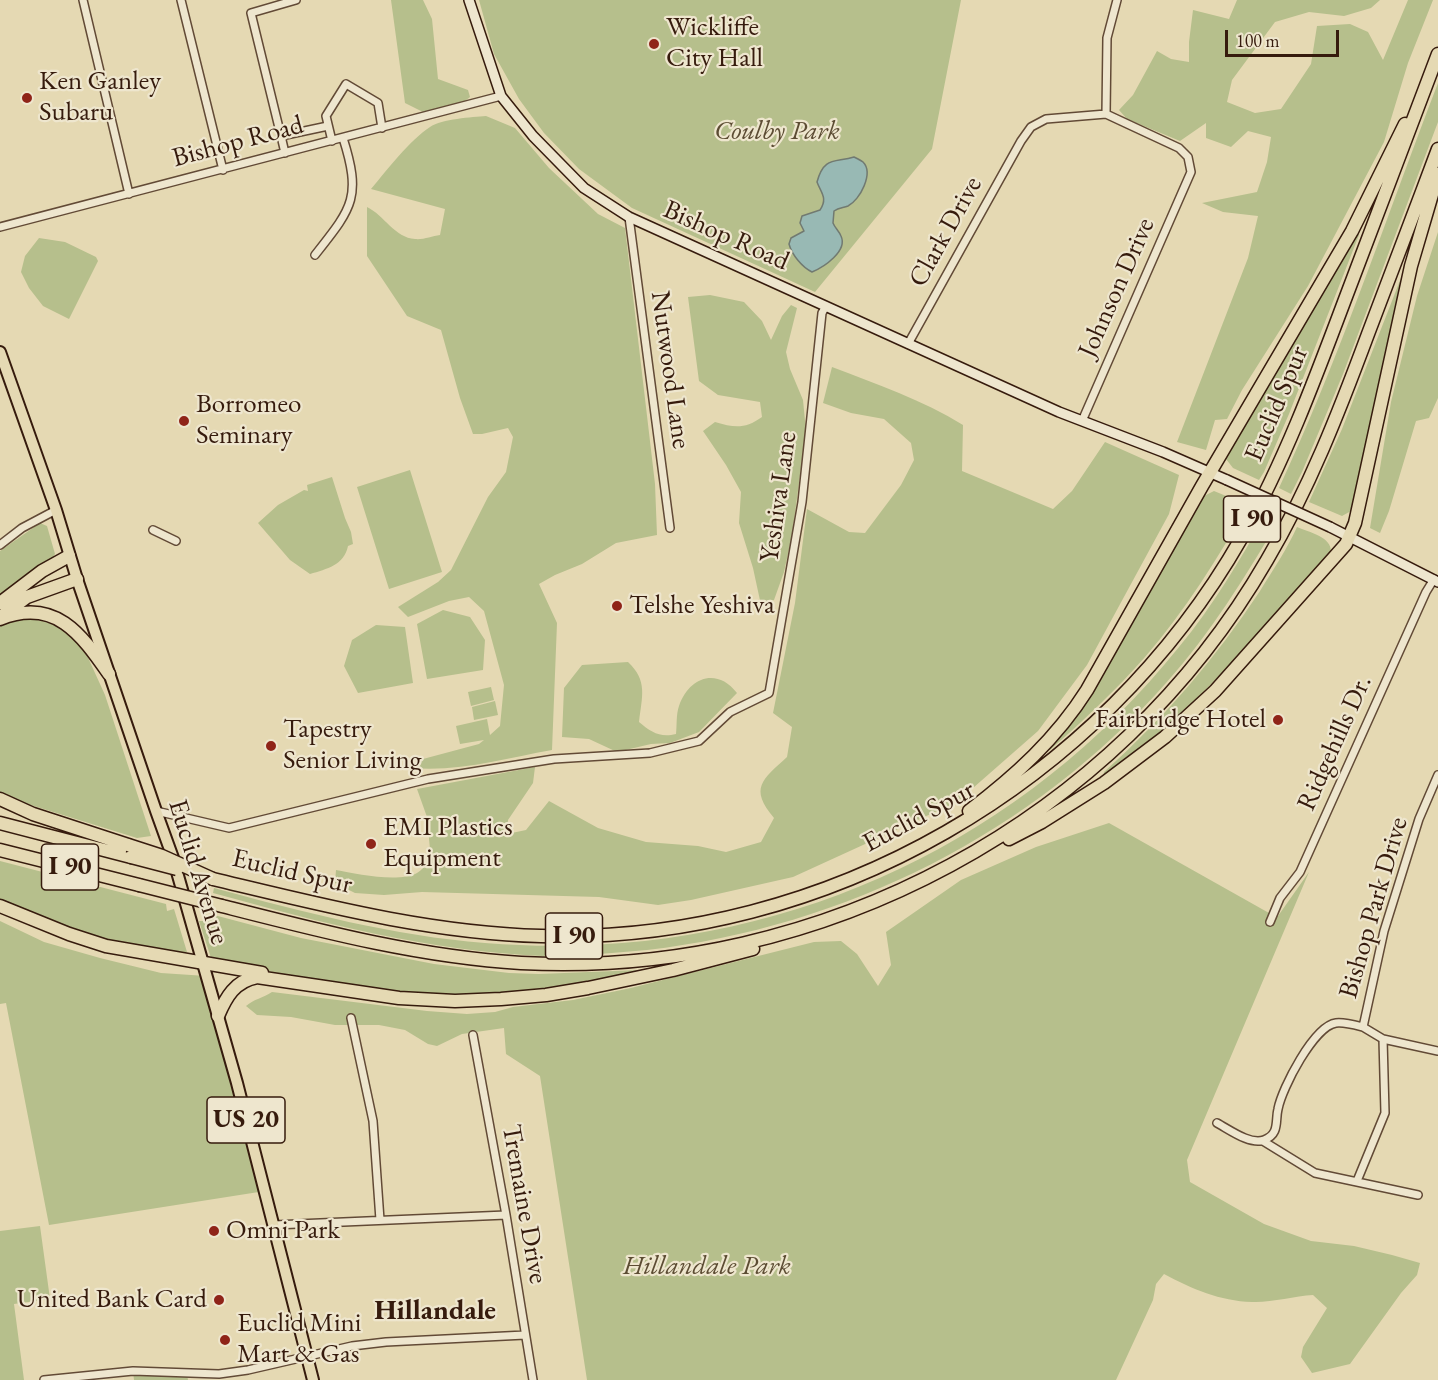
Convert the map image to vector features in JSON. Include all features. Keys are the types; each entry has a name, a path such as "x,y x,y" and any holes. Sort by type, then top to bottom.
{"highway":[{"name":"Euclid Spur","path":"129,851 162,856 213,879 363,914 435,927 519,935 604,935 688,925 771,907 850,879 926,844 998,802 1086,732 1163,652 1214,582 1256,511 1291,437 1438,54"},
{"path":"926,844 1009,780 1045,745 1067,719 1099,669 1210,473 1347,240 1370,197 1395,141 1426,86"},
{"name":"Euclid Spur","path":"0,850 337,935 464,958 528,963 593,963 668,957 793,932 873,903 948,868 1020,824 1065,792 1101,762 1147,718 1185,676 1235,611 1293,514 1328,437 1438,149"},
{"path":"948,868 1042,822 1111,779 1153,748 1192,714 1229,676 1339,553 1350,536 1411,266 1438,174"},
{"path":"0,603 42,571 69,556"},
{"path":"0,618 27,597 77,579"},
{"path":"0,618 27,613 60,619 80,635 109,674"},
{"path":"0,799 129,851"},
{"name":"I 90","path":"0,823 129,851"},
{"path":"0,906 106,946 264,973 287,980"},
{"path":"218,1016 231,991 244,981 257,977 399,998 455,1000 523,998 588,988 700,963 746,951 793,932"}],"main road":[{"path":"470,0 501,96"},
{"name":"Bishop Road","path":"501,96 533,136 584,188 629,217 1082,422 1227,480 1437,578"},
{"name":"Euclid Avenue","path":"1,357 56,510 69,556 173,858 218,1016 313,1380"}],"street":[{"path":"83,0 129,194"},
{"path":"182,0 222,170"},
{"path":"285,153 251,13 296,0"},
{"path":"1106,114 1107,38 1117,0"},
{"path":"332,141 326,116 346,84 378,103 382,128"},
{"name":"Bishop Road","path":"0,227 501,96"},
{"name":"Clark Drive","path":"908,344 1031,127 1046,119 1106,114"},
{"name":"Johnson Drive","path":"1082,422 1191,172 1188,157 1183,150 1106,114"},
{"path":"281,136 328,126"},
{"path":"315,255 347,211 353,189 352,164 343,138"},
{"name":"Nutwood Lane","path":"629,217 670,528"},
{"name":"Yeshiva Lane","path":"156,811 229,828 428,779 554,759 650,753 699,741 730,712 769,693 802,502 822,313 826,306"},
{"path":"0,545 22,528 56,510"},
{"path":"153,530 176,541"},
{"name":"Ridgehills Dr.","path":"1270,922 1280,898 1300,872 1426,592 1437,578"},
{"name":"Bishop Park Drive","path":"1263,1140 1271,1135 1278,1126 1278,1108 1295,1070 1309,1045 1324,1028 1336,1023 1363,1027 1384,931 1419,819 1438,775"},
{"path":"351,1018 373,1122 380,1220"},
{"path":"1363,1027 1383,1039 1438,1051"},
{"name":"Tremaine Drive","path":"473,1035 533,1380"},
{"path":"1357,1181 1384,1113 1383,1039"},
{"path":"1217,1124 1247,1139 1263,1140 1315,1173 1418,1195"},
{"path":"274,1225 506,1215"},
{"path":"44,1380 133,1371 219,1374 352,1346 386,1342 525,1335"},
{"path":"133,1371 134,1380"}],"green space":[{"path":"391,0 423,0 432,19 438,79 468,90 470,97 465,101 423,112 405,103"},
{"name":"Coulby Park","path":"479,0 961,0 932,149 815,292 632,208 579,169 544,133 519,99 494,54"},
{"path":"1237,0 1380,0 1371,8 1344,16 1309,12 1275,22 1232,80 1227,102 1255,113 1281,109 1311,64 1317,26 1350,24 1368,32 1383,60 1408,0 1433,0 1408,63 1384,142 1308,286 1242,390 1227,419 1215,420 1206,450 1177,442 1248,258 1258,216 1223,212 1202,203 1257,192 1267,162 1271,137 1248,131 1231,147 1206,138 1206,123 1180,141 1127,119 1119,110 1133,95 1157,51 1171,59 1189,62 1193,10 1229,19"},
{"path":"1438,83 1438,122 1343,374 1291,494 1279,488 1342,338"},
{"path":"486,116 515,128 549,168 598,214 625,228 655,484 657,535 616,543 582,564 539,584 557,623 552,750 465,766 412,768 423,759 479,744 484,740 460,744 456,726 487,719 490,735 500,726 504,685 484,611 469,597 449,601 408,617 398,607 438,582 451,570 488,497 506,472 513,437 508,428 473,434 460,398 441,330 407,316 367,256 367,207 401,235 408,238 421,239 440,235 445,209 371,189 407,147 430,127 449,120"},
{"path":"1356,232 1359,235 1289,414 1259,480 1233,468 1226,459"},
{"path":"1438,232 1438,398 1429,418 1416,421 1389,511 1380,533 1370,528 1391,402 1417,296"},
{"path":"39,238 65,242 96,257 98,261 69,319 43,306 29,288 21,272 25,256"},
{"path":"1406,265 1351,511 1342,516 1309,502 1342,429"},
{"path":"710,295 744,302 762,321 771,340 782,316 791,305 797,308 786,352 790,369 803,400 806,431 792,535 784,572 774,600 761,605 753,568 739,523 741,492 703,431 715,422 740,426 756,421 762,417 760,402 718,395 699,381 688,297"},
{"path":"832,367 916,400 963,425 962,471 1053,509 1072,491 1105,442 1179,475 1169,514 1087,665 1038,731 957,802 793,877 691,900 658,905 599,897 422,892 384,895 355,893 335,883 336,870 377,877 400,877 417,873 431,860 427,817 417,789 535,767 533,783 508,820 507,834 526,830 549,801 598,828 646,842 698,846 726,852 761,842 774,818 762,799 762,785 765,778 787,757 792,727 773,713 795,603 807,509 849,532 865,533 901,485 914,460 911,443 884,419 851,413 823,403"},
{"path":"410,470 442,572 389,589 357,487"},
{"path":"332,477 353,544 348,546 339,562 310,574 290,560 258,523 278,505 304,490 308,491 307,485"},
{"path":"1214,491 1248,505 1213,564 1174,621 1145,657 1099,705 1050,750 1048,748 1109,659 1200,502 1204,496"},
{"path":"1266,514 1279,520 1227,604 1166,683 1114,737 1057,785 996,827 931,864 864,895 793,920 721,938 647,950 542,956 417,942 335,925 213,893 214,888 383,929 451,940 585,945 683,936 778,915 870,882 956,839 1037,785 1111,721 1179,647 1203,615 1226,582"},
{"path":"40,523 47,526 55,554 50,561 0,596 0,551"},
{"path":"1297,527 1324,539 1328,542 1331,552 1252,641 1189,706 1137,754 1103,778 1104,772 1168,709 1226,640 1260,591"},
{"path":"443,610 470,617 485,640 483,670 427,679 417,624"},
{"path":"28,618 55,624 80,640 105,695 151,836 137,838 21,802 0,793 0,626 9,620"},
{"path":"376,625 405,627 413,683 358,693 344,666 352,640"},
{"path":"628,662 641,682 639,722 660,735 676,734 679,706 689,688 696,682 712,678 721,680 737,693 699,732 670,743 651,744 617,752 589,739 562,737 564,688 582,665"},
{"path":"491,687 494,700 471,706 468,692"},
{"path":"495,701 498,715 474,720 472,707"},
{"name":"Hillandale Park","path":"1109,823 1278,916 1309,872 1187,1160 1190,1182 1264,1224 1311,1241 1354,1246 1420,1263 1417,1275 1401,1293 1350,1364 1312,1373 1301,1357 1303,1347 1327,1308 1313,1295 1266,1301 1240,1301 1206,1293 1164,1274 1156,1284 1153,1300 1116,1380 587,1380 540,1076 506,1054 504,1028 462,1034 437,1046 428,1044 405,1030 379,1025 335,1025 291,1017 257,1015 246,1006 272,992 427,1011 467,1014 495,1012 631,988 814,942 841,941 857,954 878,986 891,965 886,932 961,880 1036,847"},
{"path":"0,861 166,904 167,911 174,909 187,952 180,954 137,947 90,936 0,900"},
{"path":"214,915 301,938 434,964 509,973 539,974 640,970 587,984 534,992 480,995 426,994 371,989 317,981 211,958 199,921 206,921"},
{"path":"0,921 44,942 100,958 161,973 206,976 265,1191 49,1225 6,1003 0,1004"},
{"path":"40,1226 50,1299 14,1304 24,1380 0,1380 0,1231"},
{"path":"133,1371 187,1374 188,1380 134,1380"}],"water":[{"path":"854,157 863,162 866,167 864,186 853,203 834,211 833,223 841,236 841,247 834,258 812,272 790,248 791,238 804,231 800,223 802,216 820,210 822,206 823,196 817,182 823,168 831,162"}],"place":[{"name":"Wickliffe City Hall","path":"654,44"},
{"name":"Ken Ganley Subaru","path":"27,98"},
{"name":"Borromeo Seminary","path":"184,421"},
{"name":"Telshe Yeshiva","path":"617,606"},
{"name":"Fairbridge Hotel","path":"1278,720"},
{"name":"Tapestry Senior Living","path":"271,746"},
{"name":"EMI Plastics Equipment","path":"371,844"},
{"name":"Omni Park","path":"214,1231"},
{"name":"United Bank Card","path":"219,1300"},
{"name":"Euclid Mini Mart & Gas","path":"225,1340"}],"district":[{"name":"Hillandale","path":"435,1311"}]}
